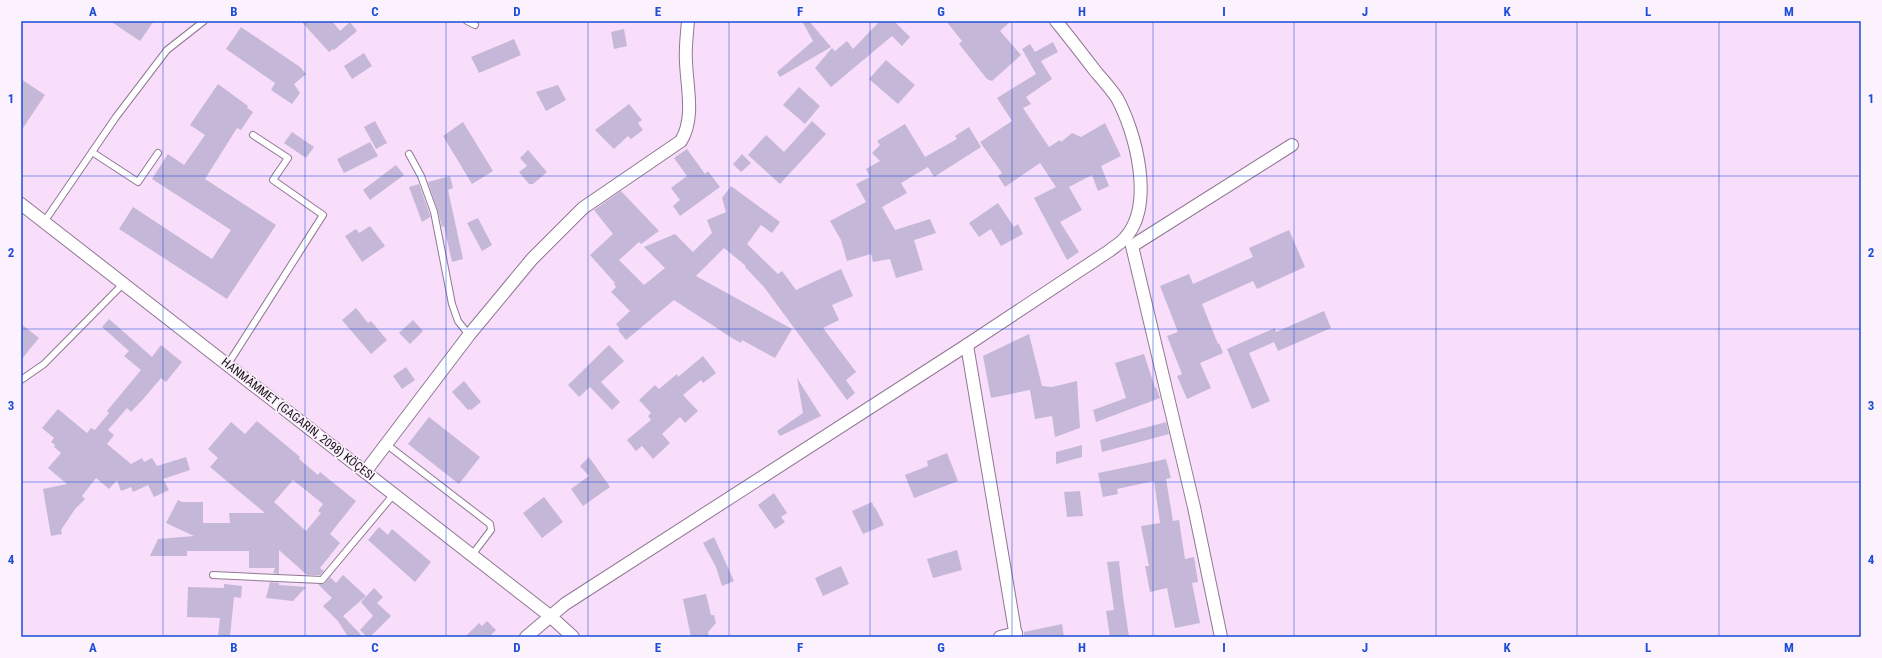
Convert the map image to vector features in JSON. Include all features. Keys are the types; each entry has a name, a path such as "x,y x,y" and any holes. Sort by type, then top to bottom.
{"street":[{"path":"365,472 469,335 532,259 583,208 681,141 686,132 689,121 686,60 688,21"},
{"path":"526,637 565,604 966,345 1108,251 1125,238 1134,223 1139,202 1141,180 1138,156 1130,127 1116,96 1056,21"},
{"path":"1221,637 1194,507 1132,246 1292,145"},
{"name":"HANMÄMMET (GAGARIN, 2098) KÖÇESI","path":"21,204 550,616 573,637"},
{"path":"966,345 1016,635 1000,637"}],"lane":[{"path":"44,222 116,117 166,50 204,21"},
{"path":"467,21 475,25"},
{"path":"228,364 323,215 274,180 288,158 253,135"},
{"path":"92,152 138,182 158,153"},
{"path":"409,154 421,176 434,212 452,304 458,321 469,335"},
{"path":"21,380 44,364 124,283"},
{"path":"386,444 490,524 492,530 472,555"},
{"path":"213,575 322,580 394,494"}],"building":[{"path":"110,21 154,21 140,41"},
{"path":"301,21 332,21 340,31 350,22 357,31 334,50 333,49 329,52"},
{"path":"802,21 809,21 831,47 780,77 777,72 813,41"},
{"path":"880,21 894,21 910,37 902,46 892,36 831,87 815,68 832,48 835,51 847,41 853,49"},
{"path":"946,21 1011,21 1000,31 1021,55 992,81 987,79 959,44 962,41"},
{"path":"241,27 300,67 306,74 294,84 300,93 292,104 271,90 275,83 226,49"},
{"path":"624,29 627,46 614,49 611,32"},
{"path":"514,39 521,55 479,73 471,57"},
{"path":"1053,42 1058,52 1041,61 1052,79 1026,97 1031,104 1023,108 1049,147 1060,140 1061,142 1072,133 1081,137 1105,123 1121,156 1101,166 1109,186 1098,191 1092,175 1069,187 1082,210 1060,222 1079,252 1067,260 1034,198 1056,187 1040,163 1005,187 998,176 1002,173 980,142 1012,121 997,98 1036,74 1022,49 1030,44 1035,52"},
{"path":"364,53 372,66 352,79 344,66"},
{"path":"886,60 915,85 898,104 869,79"},
{"path":"21,79 45,95 21,131"},
{"path":"218,84 248,106 247,108 253,112 241,130 237,128 205,179 276,225 227,299 119,229 133,207 212,259 231,230 152,179 168,154 184,165 205,135 190,125"},
{"path":"558,85 566,100 546,111 536,92"},
{"path":"799,87 820,106 805,124 783,105"},
{"path":"629,104 642,120 638,123 643,130 631,139 628,136 614,149 595,130"},
{"path":"375,121 387,143 376,149 364,127"},
{"path":"812,121 826,134 780,184 748,155 766,135 784,152"},
{"path":"463,122 493,171 472,184 443,136"},
{"path":"905,124 925,157 957,139 955,136 969,127 981,147 934,177 928,167 901,183 907,193 882,207 895,230 930,219 936,233 914,240 923,270 896,278 890,259 873,262 871,254 847,261 841,240 830,221 866,202 856,184 870,177 866,169 880,161 872,153 880,145 877,141"},
{"path":"292,132 314,147 306,158 284,143"},
{"path":"370,142 378,156 344,173 337,159"},
{"path":"687,149 705,174 708,171 720,187 680,216 673,206 680,200 671,188 687,176 674,158"},
{"path":"528,150 547,172 533,184 529,184 519,172 527,166 520,158"},
{"path":"742,154 751,163 741,172 733,164"},
{"path":"396,165 404,175 370,200 363,190"},
{"path":"450,176 453,188 448,190 463,259 452,262 444,226 442,227 428,182"},
{"path":"419,184 431,218 430,217 422,222 409,187"},
{"path":"731,186 780,222 772,233 761,225 747,244 778,274 782,271 796,290 841,269 853,296 832,305 839,320 823,328 856,372 846,380 855,393 847,400 764,287 745,267 746,266 724,248 696,276 792,329 775,358 742,340 741,343 732,338 674,300 626,340 618,330 620,329 616,324 630,311 611,292 616,287 614,284 615,283 590,255 613,234 594,210 621,191 659,231 641,244 639,242 619,260 644,285 665,268 644,247 675,234 693,252 712,233 707,220 726,212 722,198"},
{"path":"998,203 1014,227 1018,224 1023,234 1001,246 991,229 979,237 969,223"},
{"path":"478,218 492,245 482,251 467,223"},
{"path":"370,226 385,246 362,262 345,236 356,229 359,233"},
{"path":"1289,230 1305,267 1257,289 1253,281 1202,304 1223,353 1200,363 1211,388 1187,399 1177,376 1182,374 1167,336 1178,332 1160,286 1189,274 1193,284 1253,257 1249,248"},
{"path":"356,308 368,323 371,321 387,340 371,354 342,320"},
{"path":"1324,311 1331,328 1278,351 1274,342 1249,353 1270,401 1252,409 1227,349 1275,328 1276,332"},
{"path":"109,319 152,357 161,345 182,362 166,382 161,378 131,412 127,408 108,430 114,435 107,444 131,464 142,458 144,462 152,458 157,466 186,457 190,470 163,479 169,490 154,497 148,485 133,492 131,487 121,491 117,480 109,489 96,478 82,496 85,499 75,509 61,530 62,534 51,536 43,489 67,484 48,468 61,453 51,442 54,438 42,428 58,409 87,433 91,428 95,430 109,413 107,411 141,370 124,356 129,351 102,327"},
{"path":"413,320 423,331 410,344 399,333"},
{"path":"21,324 39,338 21,360"},
{"path":"1029,334 1042,386 1052,387 1077,381 1080,428 1055,437 1052,416 1035,419 1030,390 991,398 983,356"},
{"path":"609,345 624,361 601,382 620,402 612,410 590,387 579,397 568,385"},
{"path":"1144,354 1155,388 1156,387 1160,398 1096,422 1093,410 1126,398 1115,363"},
{"path":"703,356 716,373 703,383 701,380 683,395 698,411 685,423 680,417 662,434 670,443 653,459 642,446 636,451 627,440 651,420 648,416 651,413 639,400 655,385 659,389 677,374 678,377"},
{"path":"406,367 415,380 402,389 393,376"},
{"path":"797,378 821,416 780,436 777,431 803,413"},
{"path":"464,381 481,402 471,410 468,410 452,392"},
{"path":"429,417 480,457 459,484 408,444"},
{"path":"257,421 300,457 299,459 318,475 320,472 356,501 330,534 340,543 320,568 324,571 320,575 307,575 279,550 279,574 273,573 275,568 249,568 249,551 187,551 187,556 150,556 158,539 194,536 166,523 178,500 182,502 203,502 203,523 230,523 229,513 265,513 210,467 218,458 208,449 231,422 245,434","holes":["293,480 323,504 318,511 321,513 306,531 274,502"]},
{"path":"1166,422 1169,434 1102,452 1100,440"},
{"path":"1082,445 1082,457 1056,464 1056,452"},
{"path":"947,453 958,481 914,498 905,475 928,466 927,461"},
{"path":"589,457 610,487 583,506 571,489 589,476 580,466"},
{"path":"1166,459 1171,478 1166,479 1173,521 1179,520 1185,559 1194,557 1198,582 1192,583 1200,623 1175,628 1167,588 1150,592 1145,566 1149,566 1141,526 1160,523 1154,481 1117,489 1118,494 1103,497 1098,473"},
{"path":"1080,491 1083,516 1067,517 1064,492"},
{"path":"774,493 787,513 781,517 785,522 775,529 758,505"},
{"path":"544,497 563,522 542,538 523,513"},
{"path":"872,502 884,525 863,534 852,511"},
{"path":"379,527 388,535 392,529 431,562 415,582 368,540"},
{"path":"714,537 734,581 722,586 716,567 703,543"},
{"path":"957,550 962,570 933,578 927,559"},
{"path":"1119,561 1129,637 1110,637 1106,611 1114,610 1107,562"},
{"path":"841,566 849,584 823,596 815,578"},
{"path":"343,575 366,596 343,616 363,637 348,637 338,621 323,606 332,598 318,584 324,584 330,577 336,583"},
{"path":"270,582 279,583 279,585 306,587 293,601 266,598"},
{"path":"224,584 242,586 241,598 234,597 230,636 218,635 220,618 187,617 188,587 224,588"},
{"path":"374,588 383,597 377,603 391,616 370,637 367,637 360,630 373,616 361,602"},
{"path":"706,594 711,615 714,615 716,623 708,632 709,637 691,637 683,599"},
{"path":"487,621 496,630 491,635 493,637 465,637 479,623 482,626"},
{"path":"1062,624 1064,637 1024,637 1024,632"}]}
